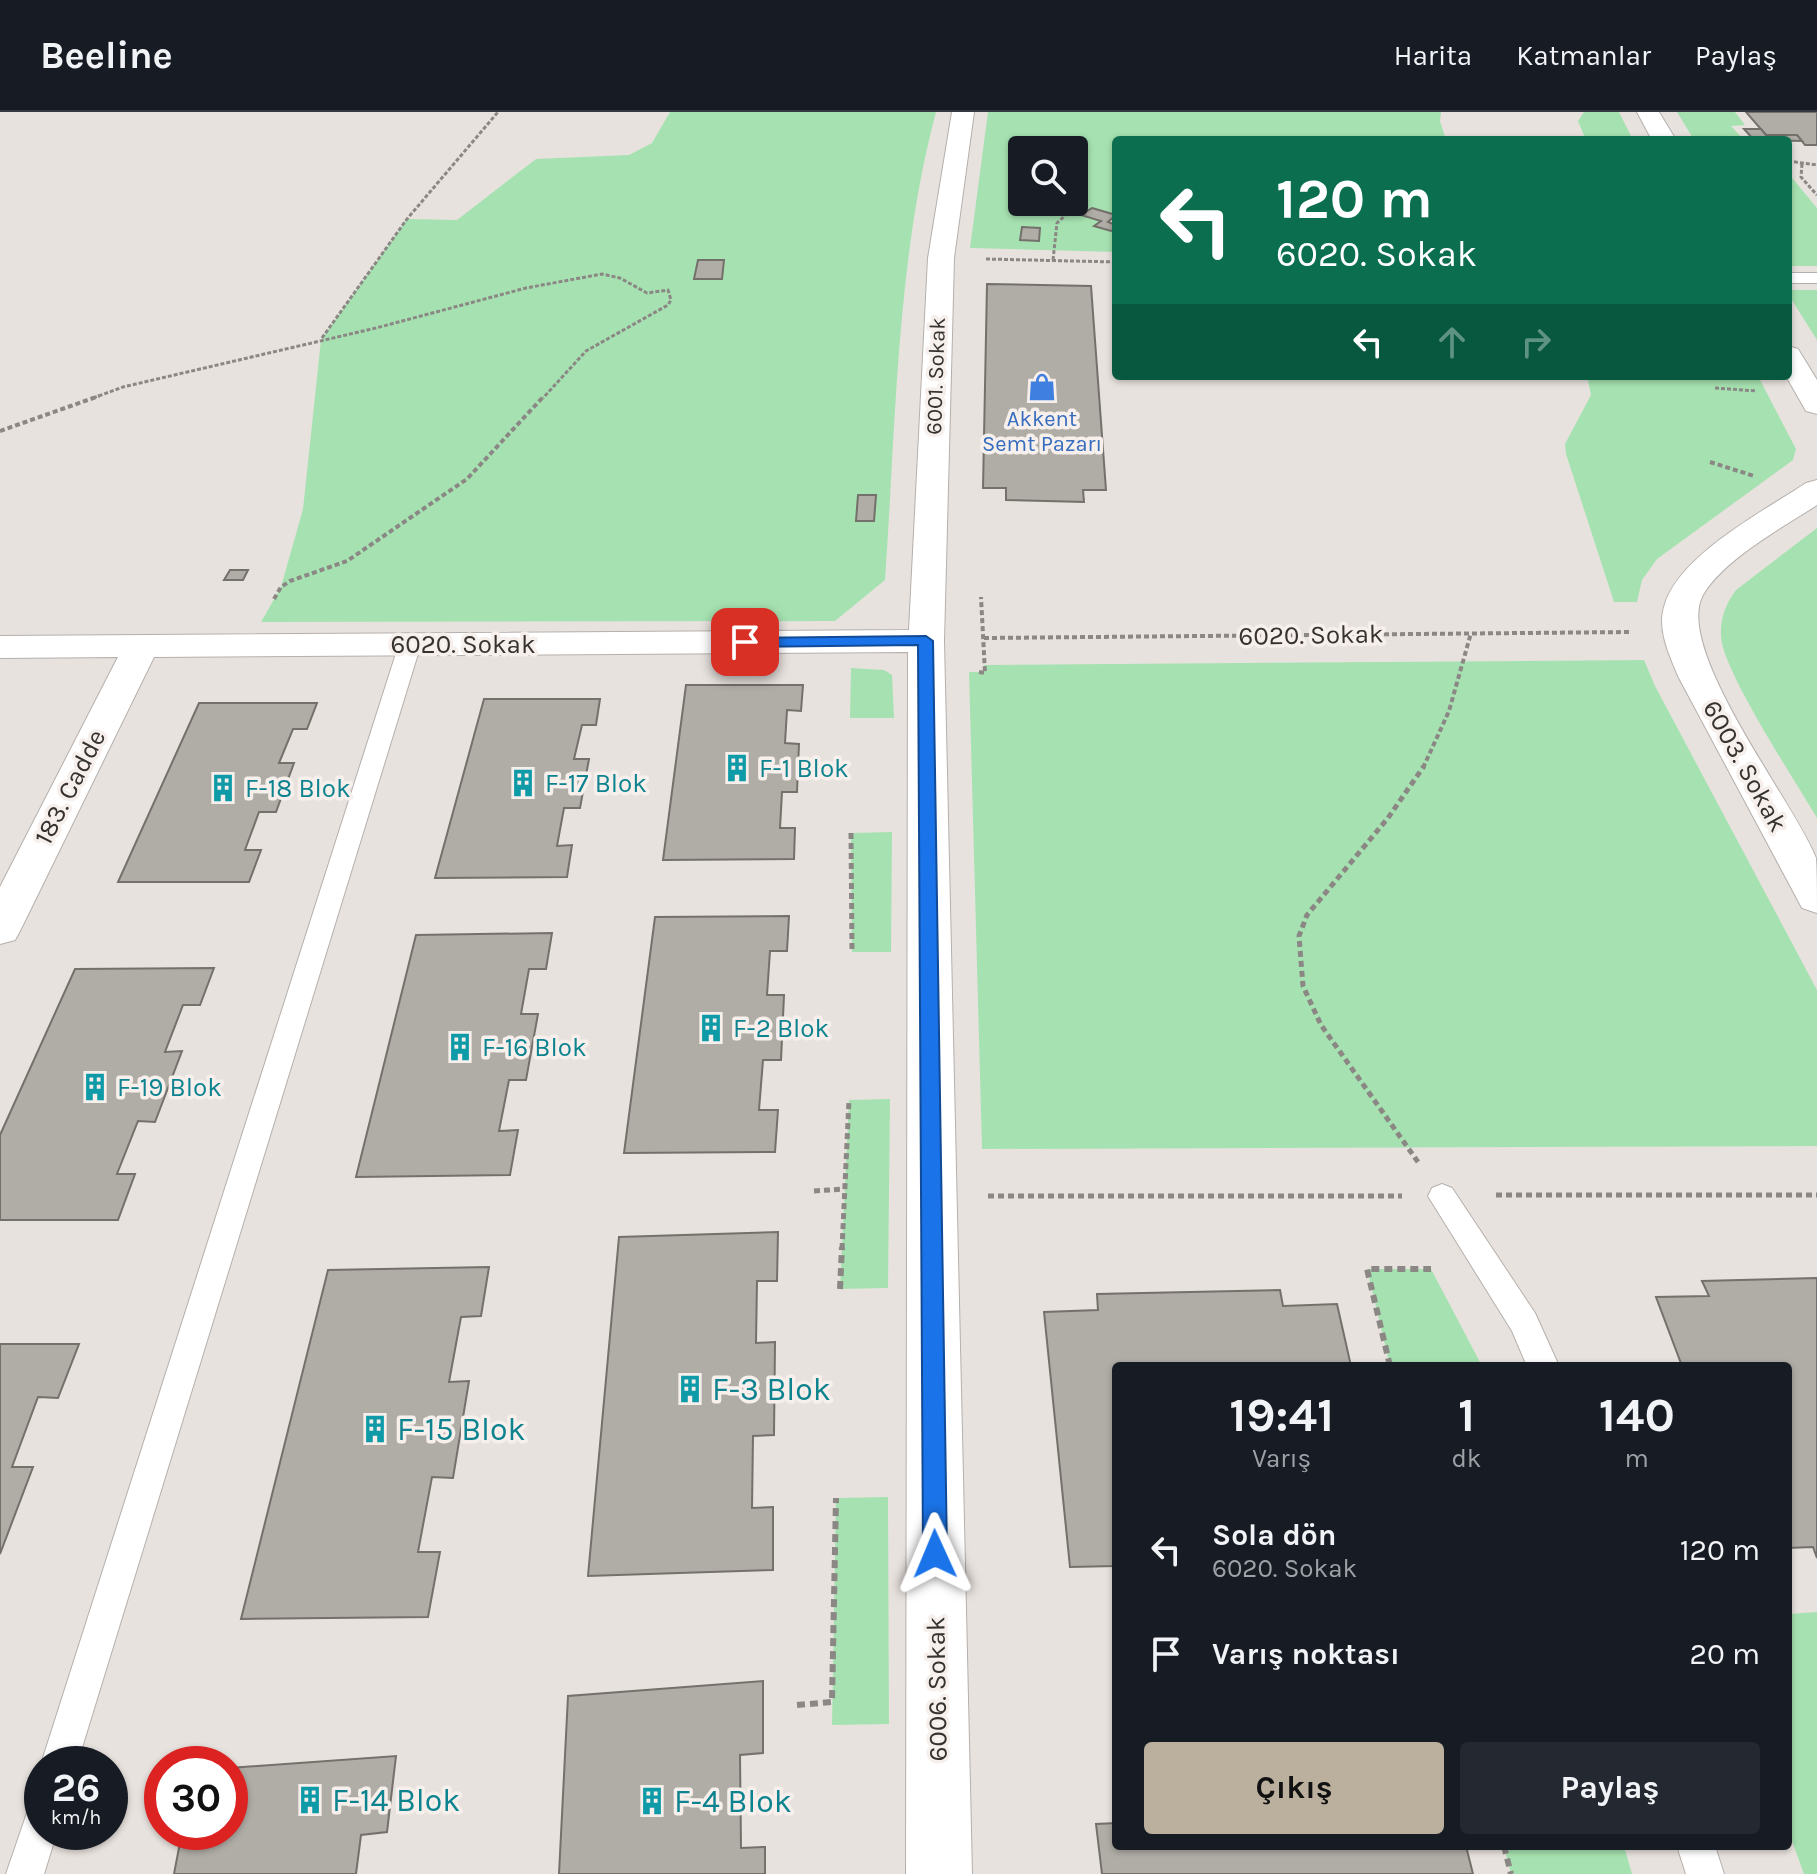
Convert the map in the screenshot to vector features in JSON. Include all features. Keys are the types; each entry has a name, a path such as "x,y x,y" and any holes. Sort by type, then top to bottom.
{"street":[{"name":"6001. Sokak","path":"926,641 941,258 963,112"},
{"path":"1648,112 1662,136"},
{"path":"1792,362 1817,405"},
{"name":"6003. Sokak","path":"1816,491 1693,581 1680,607 1681,631 1688,658 1707,699 1817,898"},
{"name":"6020. Sokak","path":"0,647 926,641"},
{"name":"6006. Sokak","path":"926,641 939,1874"},
{"name":"183. Cadde","path":"0,929 141,646"}],"lane":[{"path":"1792,278 1817,278"},
{"path":"65,1746 410,644"},
{"path":"1442,1196 1524,1323 1541,1362"},
{"path":"25,1874 33,1850"},
{"path":"1697,1850 1705,1874"}],"path":[{"path":"321,340 407,219 498,112"},
{"path":"1792,162 1817,165"},
{"path":"1802,164 1801,177 1817,195"},
{"path":"1053,261 1057,223 1065,216"},
{"path":"983,259 1112,262"},
{"path":"0,431 123,387 526,288 612,275 647,293 668,290 671,300 668,305 586,351 467,479 347,561 290,581 281,587 267,610"},
{"path":"1715,388 1766,391"},
{"path":"1710,462 1766,480"},
{"name":"6020. Sokak","path":"984,638 1638,632"},
{"path":"1442,1196 1321,1025 1303,986 1299,936 1307,915 1400,801 1430,756 1452,705 1471,633"},
{"path":"851,833 852,952"},
{"path":"840,1289 849,1100"},
{"path":"814,1191 844,1189"},
{"path":"1389,1362 1367,1269 1431,1269"},
{"path":"797,1705 832,1702 836,1498"},
{"path":"1505,1850 1511,1874"}],"green space":[{"path":"670,112 936,112 923,169 905,285 885,580 835,621 261,622 281,587 303,509 321,340 407,219 457,220 536,159 629,155 652,143"},
{"path":"988,112 1441,112 1445,136 1112,136 1112,214 1092,208 1088,211 1088,136 1008,136 1008,216 1085,216 1101,221 1095,226 1112,230 1112,252 970,248"},
{"path":"1584,112 1619,112 1631,136 1584,136 1578,121"},
{"path":"1677,112 1735,112 1745,125 1731,126 1740,136 1692,136"},
{"path":"1792,178 1817,208 1817,266 1792,266"},
{"path":"1792,290 1817,290 1817,340 1792,300"},
{"path":"1588,380 1760,380 1796,449 1793,460 1657,559 1642,580 1637,602 1614,602 1566,454 1565,444 1591,395"},
{"path":"1817,528 1817,818 1733,674 1721,630 1724,612 1736,590"},
{"path":"1644,660 1817,990 1817,1146 982,1149 969,672 984,672 984,665"},
{"path":"851,668 884,670 892,675 894,718 850,718"},
{"path":"892,832 891,952 852,952 851,833"},
{"path":"890,1099 888,1288 840,1289 849,1100"},
{"path":"1367,1269 1431,1269 1480,1362 1389,1362"},
{"path":"888,1497 889,1724 832,1725 836,1498"},
{"path":"1817,1612 1817,1874 1804,1874 1792,1841 1792,1614"},
{"path":"1505,1850 1625,1850 1632,1874 1511,1874"}],"building":[{"path":"1746,112 1817,112 1817,145 1805,145 1797,135 1766,135"},
{"path":"1744,129 1761,129 1766,135 1797,135 1802,141 1792,141 1792,136 1750,136"},
{"path":"1092,208 1112,214 1108,222 1112,224 1112,230 1094,226 1101,221 1084,216 1088,216 1088,211"},
{"path":"1022,227 1040,228 1039,241 1020,240"},
{"path":"698,260 724,260 722,279 694,279"},
{"name":"Akkent Semt Pazarı","path":"987,284 1091,286 1106,490 1083,490 1084,502 1006,500 1006,488 983,488"},
{"path":"858,495 876,495 874,521 856,521"},
{"path":"230,570 248,570 243,580 224,580"},
{"name":"F-1 Blok","path":"686,685 803,685 801,711 787,710 785,743 799,744 797,792 782,792 780,828 795,828 794,859 663,860"},
{"name":"F-17 Blok","path":"484,699 600,699 596,725 582,725 574,759 589,759 580,808 564,808 557,846 572,845 567,877 435,878"},
{"name":"F-18 Blok","path":"199,703 317,703 307,729 293,729 279,763 294,763 276,812 259,812 245,850 261,850 249,882 118,882"},
{"name":"F-2 Blok","path":"789,916 787,951 770,951 767,995 784,995 781,1060 763,1060 759,1110 778,1110 775,1152 624,1153 655,917"},
{"name":"F-16 Blok","path":"552,933 546,969 529,969 521,1014 538,1014 526,1080 509,1080 499,1131 518,1130 510,1175 356,1177 416,935"},
{"name":"F-19 Blok","path":"214,968 200,1005 183,1005 165,1052 182,1051 155,1122 138,1121 117,1174 135,1174 118,1220 0,1220 0,1135 75,969"},
{"name":"F-3 Blok","path":"778,1232 777,1281 757,1281 756,1343 775,1342 774,1435 753,1436 752,1508 773,1507 773,1570 588,1576 619,1237"},
{"name":"F-15 Blok","path":"489,1267 481,1316 461,1317 449,1382 469,1381 453,1478 432,1477 418,1552 440,1552 428,1617 241,1619 328,1270"},
{"path":"1817,1278 1817,1558 1813,1547 1792,1548 1792,1362 1680,1362 1656,1297 1709,1296 1702,1281"},
{"path":"1280,1290 1283,1306 1337,1304 1350,1362 1112,1362 1112,1566 1070,1567 1044,1312 1098,1310 1097,1294"},
{"path":"0,1344 79,1344 58,1398 38,1397 12,1467 33,1467 0,1554"},
{"name":"F-4 Blok","path":"763,1681 763,1753 740,1755 741,1848 765,1847 765,1874 559,1874 568,1696"},
{"name":"F-14 Blok","path":"396,1756 387,1832 361,1835 356,1874 174,1874 179,1850 248,1850 248,1767"},
{"path":"1112,1823 1112,1850 1467,1850 1473,1874 1102,1874 1096,1824"}],"place":[{"name":"Akkent Semt Pazarı","path":"1042,387"},
{"name":"F-1 Blok","path":"737,768"},
{"name":"F-17 Blok","path":"523,783"},
{"name":"F-18 Blok","path":"223,788"},
{"name":"F-2 Blok","path":"711,1028"},
{"name":"F-16 Blok","path":"460,1047"},
{"name":"F-19 Blok","path":"95,1087"},
{"name":"F-3 Blok","path":"690,1389"},
{"name":"F-15 Blok","path":"375,1429"},
{"name":"F-14 Blok","path":"310,1800"},
{"name":"F-4 Blok","path":"652,1801"}],"route":[{"path":"745,642 926,641 935,1554"}]}
